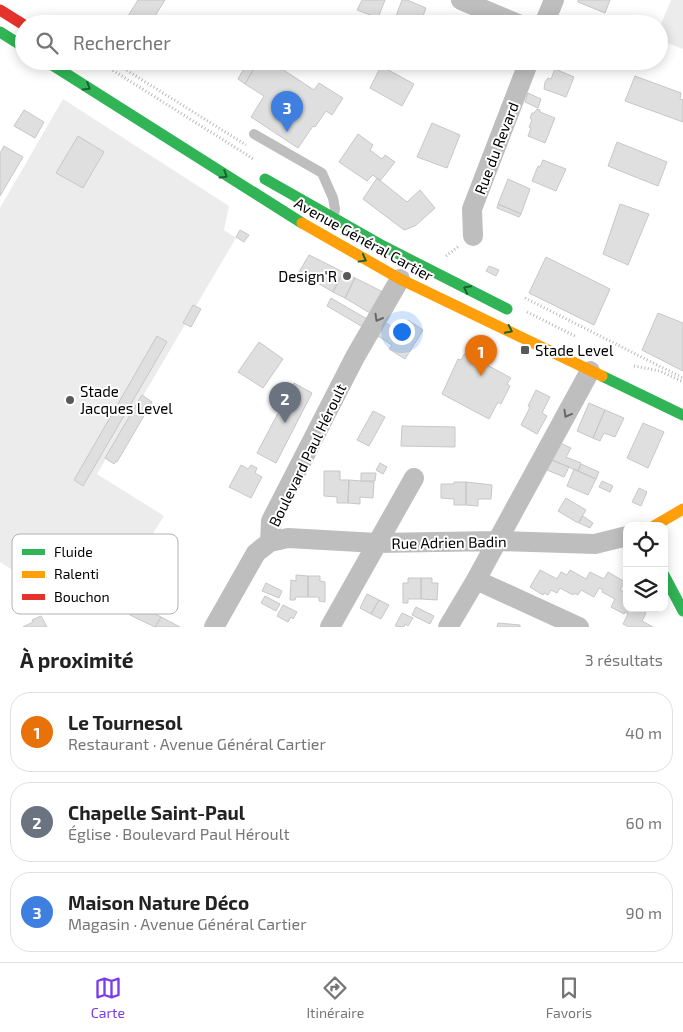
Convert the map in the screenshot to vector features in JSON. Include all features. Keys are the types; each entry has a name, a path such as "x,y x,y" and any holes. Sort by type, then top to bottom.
{"main road":[{"path":"0,10 15,19"},
{"path":"0,32 15,41"},
{"name":"Avenue Général Cartier","path":"60,70 295,219 400,279 683,415"},
{"name":"Avenue Général Cartier","path":"259,175 383,246 518,314"},
{"path":"661,522 683,509"},
{"path":"668,583 683,611"}],"street":[{"path":"462,0 497,15"},
{"path":"548,15 554,0"},
{"name":"Rue du Revard","path":"474,236 472,209 526,70"},
{"name":"Boulevard Paul Héroult","path":"214,627 256,553 270,542 271,521 355,357 400,279"},
{"path":"448,627 476,580 590,371"},
{"path":"330,627 414,478"},
{"name":"Rue Adrien Badin","path":"270,542 288,538 377,543 497,541 595,544 623,537"},
{"path":"476,580 579,627"}],"lane":[{"path":"254,134 322,173 335,209 332,218"}],"shaded area":[{"path":"671,0 683,0 683,49 668,43 668,15 665,15"},
{"name":"Stade Jacques Level","path":"63,99 229,206 224,230 236,238 97,474 164,516 153,534 12,534 12,570 0,562 0,208"}],"building":[{"path":"138,0 165,0 156,15 129,15"},
{"path":"362,0 385,0 379,15 370,15 357,10"},
{"path":"402,0 407,0 426,8 423,15 396,15"},
{"path":"578,0 610,0 605,13 578,2"},
{"path":"243,70 253,70 245,84 238,79"},
{"path":"253,70 284,70 314,90 319,83 343,98 332,115 326,111 298,148 251,117 264,96 245,84"},
{"path":"379,70 388,70 414,84 402,106 370,88"},
{"path":"555,70 574,77 566,97 544,89 545,82 548,78 551,79"},
{"path":"635,76 681,93 680,99 683,100 683,122 625,101"},
{"path":"528,93 541,99 538,108 525,102"},
{"path":"537,109 555,118 545,143 528,136 532,120 530,118"},
{"path":"24,110 44,122 35,138 14,126"},
{"path":"432,123 460,135 447,168 417,157"},
{"path":"358,134 373,145 370,150 382,159 385,155 395,162 380,181 373,175 367,181 339,162"},
{"path":"78,136 104,152 83,188 56,173"},
{"path":"617,142 667,162 658,186 608,166"},
{"path":"4,146 23,157 0,196 0,153"},
{"path":"543,160 566,169 556,191 532,181 538,166 540,167"},
{"path":"377,178 407,202 420,190 435,208 415,226 404,230 363,199"},
{"path":"508,179 530,189 521,214 498,204"},
{"path":"498,204 521,214 519,217 497,208"},
{"path":"620,204 649,214 628,265 603,254"},
{"path":"240,230 249,235 244,242 236,237"},
{"path":"309,255 343,272 333,292 299,272"},
{"path":"546,257 610,289 594,325 529,293"},
{"path":"489,266 499,270 496,276 486,271"},
{"path":"343,272 355,278 345,298 333,292"},
{"path":"355,278 385,293 370,313 345,298"},
{"path":"331,298 367,319 363,327 327,306"},
{"path":"193,305 201,309 191,327 183,323"},
{"path":"658,313 683,323 683,371 642,350"},
{"path":"381,320 401,332 408,320 423,330 405,359 389,349 392,345 373,333"},
{"path":"157,336 167,342 83,486 74,480"},
{"path":"259,342 283,359 263,388 238,372"},
{"path":"465,353 511,378 507,384 510,386 501,404 498,402 489,419 442,394 458,359 461,360"},
{"path":"294,383 312,393 276,463 257,453"},
{"path":"536,390 550,397 542,413 547,416 537,434 521,425"},
{"path":"142,395 152,402 117,462 114,464 105,458"},
{"path":"589,403 605,410 593,438 577,431"},
{"path":"605,410 624,418 615,437 604,433 600,441 593,438"},
{"path":"373,411 385,417 369,446 357,440"},
{"path":"643,423 664,432 648,468 627,458"},
{"path":"402,426 455,427 455,447 401,446"},
{"path":"556,441 571,448 566,457 581,463 578,471 547,458"},
{"path":"547,458 569,467 564,477 542,468"},
{"path":"380,463 387,467 383,474 376,470"},
{"path":"581,464 599,472 596,479 578,471"},
{"path":"241,465 248,469 251,465 257,468 255,473 262,477 251,498 229,487"},
{"path":"574,469 596,479 588,495 567,486"},
{"path":"324,471 340,471 340,480 349,480 348,503 337,503 337,497 324,496"},
{"path":"361,473 376,473 375,481 361,481"},
{"path":"349,480 374,482 373,498 360,497 360,504 348,503"},
{"path":"602,481 613,486 610,492 599,487"},
{"path":"454,482 466,482 466,505 454,505 454,499 441,498 441,484 454,484"},
{"path":"466,482 492,485 491,499 478,499 478,506 466,505"},
{"path":"639,488 647,492 641,506 632,502"},
{"path":"566,498 586,510 578,523 558,511"},
{"path":"583,516 593,523 590,528 579,523"},
{"path":"540,570 557,579 561,572 567,575 570,570 586,579 590,572 604,579 608,572 623,581 620,590 623,591 623,612 625,612 624,614 611,607 615,599 602,592 603,590 599,588 594,597 581,590 578,595 574,593 573,595 560,588 557,593 551,590 548,595 544,593 543,595 530,587"},
{"path":"296,575 308,576 308,597 296,597 295,600 290,600 291,580 296,581"},
{"path":"308,576 320,576 320,581 325,582 325,602 319,601 319,597 308,597"},
{"path":"408,578 421,578 421,599 408,599 408,603 403,603 403,583 408,583"},
{"path":"421,578 432,578 432,583 438,583 437,600 421,599"},
{"path":"266,583 282,591 279,598 262,591"},
{"path":"367,594 379,600 371,614 360,608"},
{"path":"265,596 280,604 276,611 261,603"},
{"path":"379,600 389,605 381,619 371,614"},
{"path":"283,605 297,612 293,619 291,617 288,622 277,616"},
{"path":"416,607 434,616 430,624 412,615"},
{"path":"625,612 644,612 646,613 642,621 653,627 629,627 623,624 628,614"},
{"path":"402,613 413,618 408,626 405,624 404,627 395,626"},
{"path":"155,614 161,617 155,627 130,615"},
{"path":"41,616 47,627 23,627 33,622 32,620"},
{"path":"161,617 180,627 155,627"},
{"path":"498,623 520,625 520,627 497,627"}],"traffic: fast":[{"path":"0,32 15,41"},
{"path":"60,70 302,223"},
{"path":"265,179 383,246 507,309"},
{"path":"602,376 683,415"},
{"path":"668,583 683,611"}],"traffic: slow":[{"path":"302,223 400,279 602,376"},
{"path":"661,522 683,509"}],"traffic: jam":[{"path":"0,10 15,19"}],"place":[{"name":"Maison Nature Déco","path":"287,132"},
{"name":"Design'R","path":"347,276"},
{"name":"Stade Level","path":"525,350"},
{"name":"Le Tournesol","path":"481,376"},
{"name":"Stade Jacques Level","path":"70,400"},
{"name":"Chapelle Saint-Paul","path":"285,423"}]}
